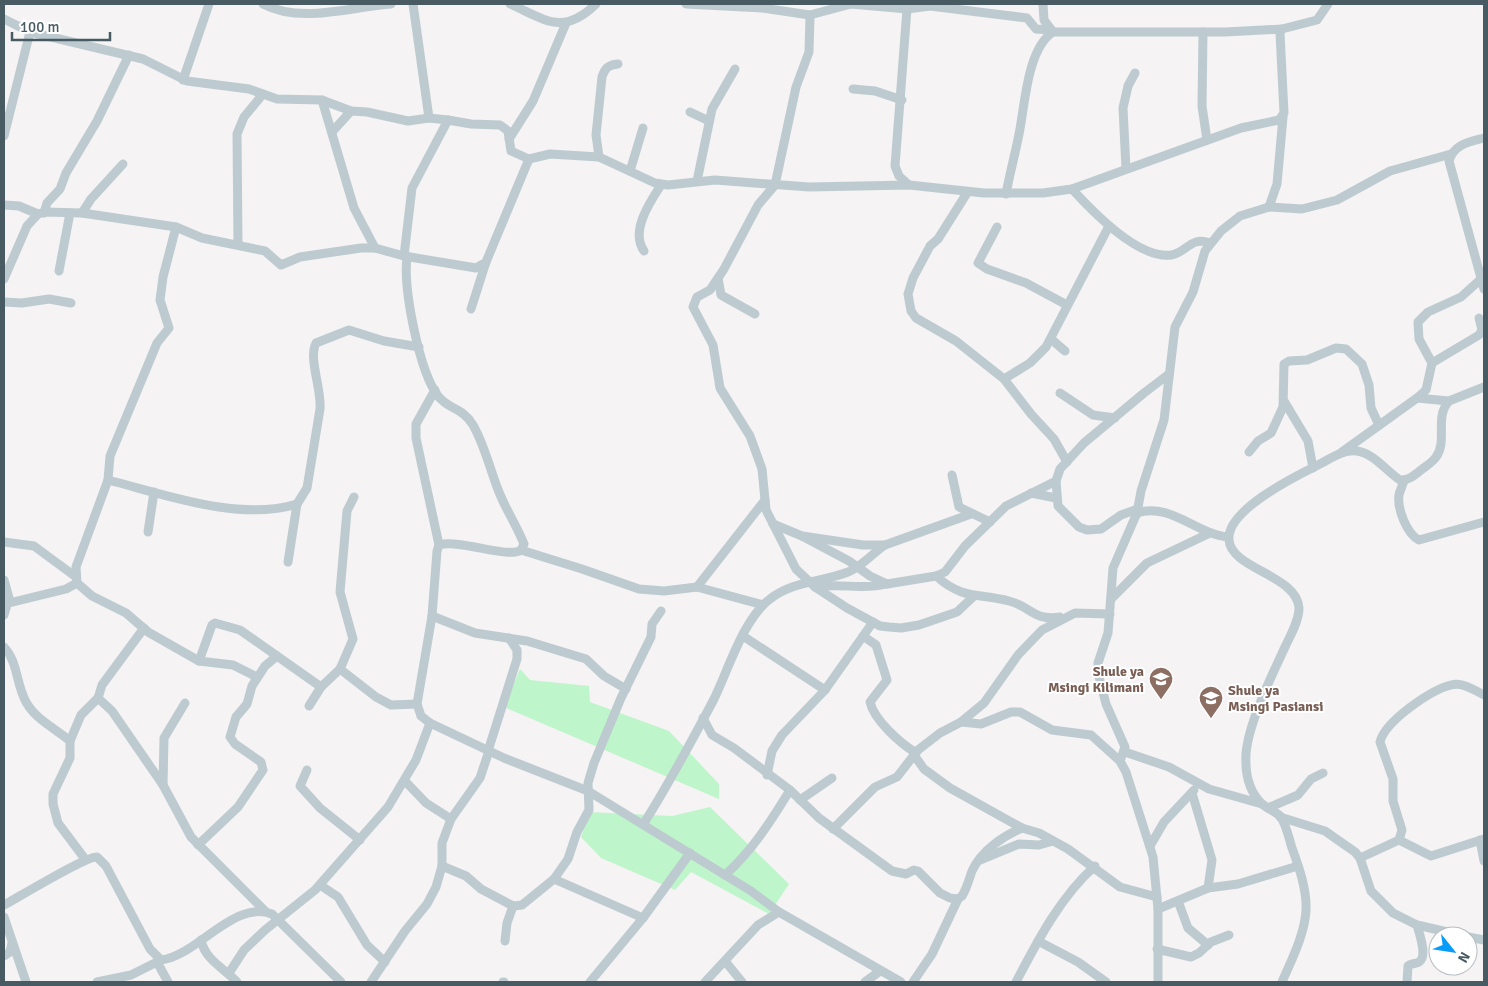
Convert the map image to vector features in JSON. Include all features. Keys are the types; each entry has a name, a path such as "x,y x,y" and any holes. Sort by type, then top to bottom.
{"street":[{"path":"183,80 210,4"},
{"path":"263,4 305,15 358,6 391,4"},
{"path":"413,4 428,118"},
{"path":"510,4 546,19 566,23 583,17 596,4"},
{"path":"686,4 762,8 810,15 851,4 907,9 930,6 1027,18 1036,29 1052,31 1203,32 1282,29 1317,20 1328,4"},
{"path":"1042,4 1044,20 1052,31"},
{"path":"907,9 902,100 895,166 897,173 909,185"},
{"path":"810,15 809,52 796,87 775,185 758,205 745,233 710,290 697,297 693,307 713,345 720,388 750,436 760,462 765,500 772,524 790,560 813,584 880,626 901,628 919,625 957,612 974,596"},
{"path":"4,19 30,32 143,59 183,80 249,89 284,100 322,100 351,111 367,112 408,121 428,118 471,124 500,125 508,130 511,151 529,159 550,154 599,157 661,184 678,185 697,181 737,181 809,187 909,185 967,193 1043,193 1072,189 1207,140 1283,117"},
{"path":"509,139 533,101 566,23"},
{"path":"1269,207 1277,184 1283,117 1279,38 1282,29"},
{"path":"1006,194 1020,129 1027,84 1044,40 1052,31"},
{"path":"4,136 30,32"},
{"path":"1203,32 1202,106 1207,140"},
{"path":"4,280 27,226 41,213 47,203 60,189 66,173 97,121 130,55"},
{"path":"599,157 596,135 602,78 604,70 610,65 618,64"},
{"path":"697,181 715,100 735,69"},
{"path":"1126,168 1123,108 1128,86 1135,73"},
{"path":"853,89 875,91 902,100"},
{"path":"238,244 235,143 239,125 262,94"},
{"path":"322,100 354,208 375,248"},
{"path":"332,132 351,111"},
{"path":"690,112 709,121"},
{"path":"448,120 412,188 406,256 406,283 419,347 434,390 442,400 464,412 474,428 505,506 524,544 521,550"},
{"path":"630,171 643,128"},
{"path":"1158,982 1158,909 1150,846 1126,772 1123,741 1106,704 1098,673 1098,663 1106,640 1114,568 1138,511 1141,491 1164,420 1175,327 1193,292 1202,260 1210,244 1240,216 1269,207 1302,209 1337,200 1390,170 1451,154 1460,146 1484,138"},
{"path":"1451,154 1449,161 1452,174 1484,289"},
{"path":"471,309 486,262 529,159"},
{"path":"82,213 91,199 123,164"},
{"path":"644,251 639,240 641,223 661,184"},
{"path":"1072,189 1109,226 1147,250 1174,254 1196,241 1210,244"},
{"path":"967,193 938,239 930,246 912,278 908,303 916,318 956,341 1004,379 1031,414 1054,439 1067,462"},
{"path":"4,205 18,206 41,213 82,213 176,227 202,238 238,244 264,252 284,265 300,257 344,250 375,248 406,256 476,268 486,262"},
{"path":"59,271 70,213"},
{"path":"1004,379 1030,363 1051,339 1109,226"},
{"path":"9,603 66,589 76,580 76,567 108,480 110,456 157,343 169,328 160,300 163,277 176,227"},
{"path":"997,227 978,263 987,269 1026,283 1067,305"},
{"path":"718,278 720,295 756,314"},
{"path":"1428,927 1417,925 1393,913 1371,891 1360,858 1325,831 1280,817 1265,806 1252,791 1248,780 1246,753 1255,720 1291,633 1299,608 1289,589 1237,555 1230,546 1228,538 1239,517 1268,492 1340,454 1426,390 1430,381 1432,363 1419,339 1418,322 1428,312 1461,296 1481,279"},
{"path":"4,302 22,303 49,299 71,303"},
{"path":"1432,363 1480,335 1482,330 1479,318"},
{"path":"288,562 297,504 308,488 321,399 312,353 316,343 349,330 419,347"},
{"path":"1051,339 1065,351"},
{"path":"1249,452 1258,441 1270,434 1284,402 1284,364 1307,360 1336,348 1342,348 1354,355 1362,364 1369,385 1371,408 1379,425"},
{"path":"1169,374 1144,392 1084,443 1067,462 1056,481 1056,498 1064,514 1079,527 1093,531 1101,529 1121,515 1149,509 1161,511 1210,533 1228,538"},
{"path":"1417,398 1449,401 1484,387"},
{"path":"434,390 416,424 416,438 440,545 436,552 432,616 418,704 420,716 430,724 488,751 588,791 725,875 779,912 901,982"},
{"path":"1060,393 1094,414 1115,418"},
{"path":"1340,454 1358,451 1370,456 1395,476 1404,480 1415,475 1436,458 1439,452 1442,412 1449,401"},
{"path":"1284,402 1308,441 1313,468"},
{"path":"952,475 959,507 990,522"},
{"path":"108,480 195,502 238,509 264,509 297,504"},
{"path":"1404,480 1399,497 1400,503 1410,534 1415,538 1420,540 1484,522"},
{"path":"813,584 877,586 936,576 946,572 966,546 1006,506 1056,481"},
{"path":"148,532 154,492"},
{"path":"1031,493 1056,498"},
{"path":"309,706 321,687 340,669 353,639 340,592 347,511 354,497"},
{"path":"697,587 765,500"},
{"path":"644,824 703,718 743,636 763,605 771,597 845,573 885,545 971,514"},
{"path":"772,524 802,536 887,584"},
{"path":"1112,598 1147,563 1210,533"},
{"path":"802,536 863,545 885,545"},
{"path":"4,542 34,546 76,580 92,596 132,616 144,628 199,662 233,665 253,675 256,679"},
{"path":"440,545 448,543 462,544 510,553 521,550 639,589 670,591 697,587 763,605"},
{"path":"936,576 953,589 974,596 1009,601 1043,618 1065,616 1080,612 1110,614"},
{"path":"4,580 9,603 4,615"},
{"path":"442,866 466,876 481,890 513,906 522,905 554,879 568,859 577,832 589,810 588,791 594,763 651,637 652,624 661,611"},
{"path":"432,616 476,633 527,641 586,659 604,676 626,689"},
{"path":"833,829 875,787 897,777 915,754 940,732 961,722 992,693 1028,643 1042,630 1065,616"},
{"path":"767,775 772,751 782,735 825,690 873,622"},
{"path":"199,662 210,631 216,623 240,630 321,687"},
{"path":"85,859 63,830 54,814 53,794 70,758 70,741 81,715 98,698 102,684 144,628"},
{"path":"743,636 825,690"},
{"path":"863,636 876,645 887,680 872,697 871,706 888,730 915,754 924,769 950,788 1022,828 1040,833 1095,866 1111,882 1120,887 1156,897"},
{"path":"371,982 405,931 427,904 442,866 442,843 451,819 480,778 517,659 517,650 509,638"},
{"path":"4,647 13,662 17,682 27,704 37,717 70,741"},
{"path":"198,844 238,807 263,770 261,762 235,744 230,737 236,717 247,704 256,679 271,659 277,656"},
{"path":"340,669 376,697 391,705 418,704"},
{"path":"1360,858 1399,840 1402,830 1393,801 1393,779 1380,742 1382,735 1393,720 1410,708 1452,685 1467,686 1484,695"},
{"path":"98,698 112,710 163,785 183,824 198,844 265,911 278,920 342,982"},
{"path":"163,785 164,738 185,703"},
{"path":"961,722 981,724 1011,712 1020,712 1052,730 1090,735 1123,756 1169,766 1199,784 1227,795 1265,806 1298,795 1311,779 1323,773"},
{"path":"703,718 709,733 734,748 767,775 790,790 833,829 892,871 900,873 918,872 940,893 950,898 958,899"},
{"path":"229,973 244,950 320,885 392,802 405,781 430,724"},
{"path":"307,770 300,786 320,808 360,840"},
{"path":"800,800 832,778"},
{"path":"405,781 426,803 451,819"},
{"path":"1150,846 1164,822 1199,784"},
{"path":"725,875 745,858 772,821 790,790"},
{"path":"1192,793 1212,860 1208,888"},
{"path":"1280,817 1298,866 1306,911 1292,958 1282,982"},
{"path":"913,982 932,954 958,899 966,891 978,861 1007,835 1022,828"},
{"path":"1399,840 1431,856 1482,840 1484,861"},
{"path":"978,861 1019,844 1039,845 1053,841"},
{"path":"590,982 643,918 690,853"},
{"path":"4,905 68,871 85,859 97,857 106,866 150,949 159,961 168,982"},
{"path":"1016,982 1038,941 1078,881 1095,866"},
{"path":"1158,909 1208,888 1238,884 1298,866"},
{"path":"554,879 643,918"},
{"path":"320,885 338,897 367,946 385,962"},
{"path":"1178,901 1188,928 1208,945"},
{"path":"505,941 507,923 513,906"},
{"path":"97,982 131,975 174,956 238,916 265,911"},
{"path":"705,982 758,925 779,912"},
{"path":"4,917 26,982"},
{"path":"1408,982 1408,966 1422,959 1422,948 1417,925"},
{"path":"1157,949 1191,956 1229,935"},
{"path":"201,940 203,949 214,962 229,973 237,982"},
{"path":"1038,941 1078,962 1096,979 1106,982"},
{"path":"4,956 10,952 12,943"},
{"path":"725,961 742,982"},
{"path":"865,982 880,971"}],"green space":[{"path":"520,669 530,680 589,686 590,702 669,731 719,784 719,799 504,707"},
{"path":"710,807 789,884 769,914 691,872 675,890 601,858 581,837 589,812 672,816"}],"place":[{"name":"Shule ya Msingi Kilimani","path":"1161,700"},
{"name":"Shule ya Msingi Pasiansi","path":"1211,719"}]}
